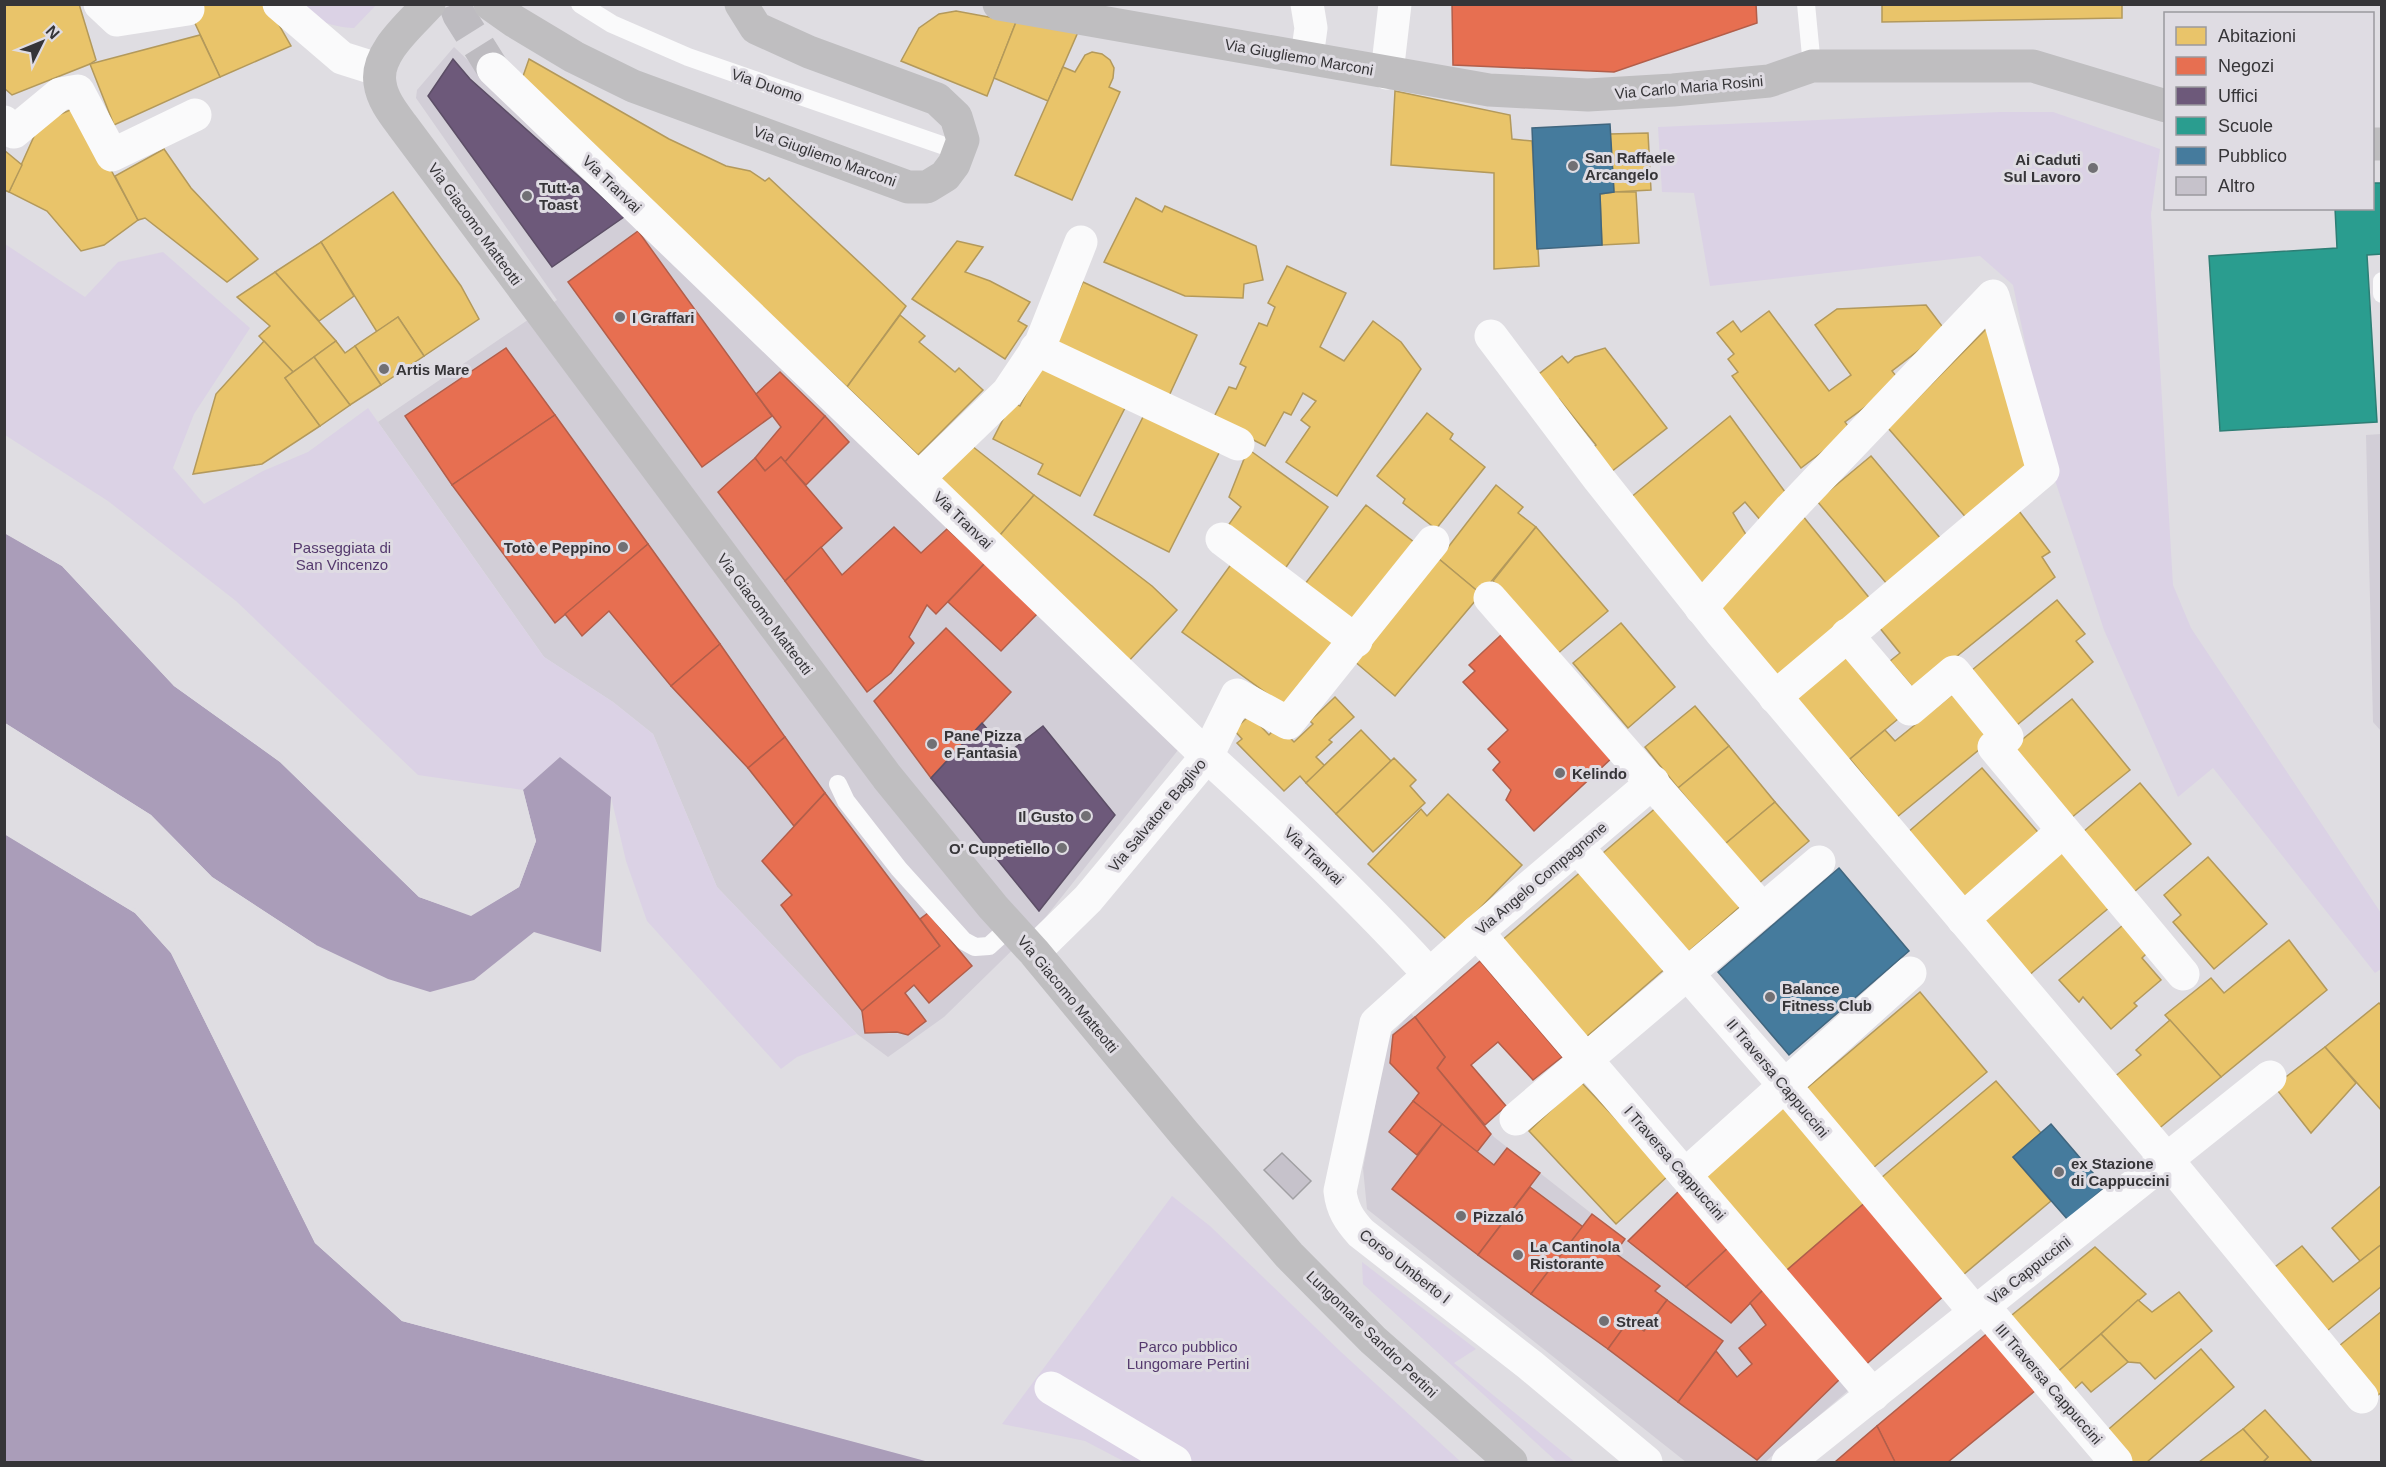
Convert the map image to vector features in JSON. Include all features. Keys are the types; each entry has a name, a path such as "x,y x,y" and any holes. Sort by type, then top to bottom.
{"street":[{"path":"100,4 117,20 188,9"},
{"path":"279,4 342,58 380,70 389,50 429,4"},
{"name":"Via Giugliemo Marconi","path":"490,4 574,57 633,86 908,187 927,187 945,176 959,151"},
{"path":"741,4 756,28 809,52 937,99 956,117 963,140 959,151"},
{"name":"Via Giugliemo Marconi","path":"999,4 1102,13 1387,72"},
{"path":"1307,4 1311,28 1307,57"},
{"path":"1387,72 1395,21 1395,4"},
{"name":"Via Carlo Maria Rosini","path":"1387,72 1489,90 1588,95 1769,81 1812,66 2032,66 2164,105"},
{"name":"Via Tranvai","path":"493,69 1207,756 1296,837 1429,974"},
{"name":"Via Giacomo Matteotti","path":"380,70 380,84 388,105 887,777 1240,1198"},
{"path":"4,122 14,132 60,94 78,91 112,155 195,115"},
{"path":"919,478 1008,392 1036,349 1081,242"},
{"path":"1701,608 1789,510 1993,296 2043,471 1775,697"},
{"path":"1491,336 1599,479 1701,608 2167,1160 2362,1397"},
{"path":"1036,349 1238,444"},
{"path":"1222,538 1356,641"},
{"name":"Via Salvatore Baglivo","path":"1034,952 1088,898 1207,756 1237,695 1288,723 1356,641 1433,542"},
{"path":"1490,598 1763,910"},
{"path":"1847,635 1910,708 1954,672 2007,737 1994,747 2183,974"},
{"name":"Via Angelo Compagnone","path":"1429,974 1653,782"},
{"path":"1963,919 2063,831"},
{"name":"II Traversa Cappuccini","path":"1577,847 1979,1309"},
{"path":"1516,1119 1819,862"},
{"name":"I Traversa Cappuccini","path":"1477,932 1873,1395"},
{"path":"1685,1175 1910,973"},
{"name":"Corso Umberto I","path":"1429,974 1376,1023 1340,1191 1341,1204 1350,1221 1361,1233 1530,1365 1646,1462"},
{"name":"Via Cappuccini","path":"1788,1462 2270,1077"},
{"name":"Lungomare Sandro Pertini","path":"1240,1198 1289,1255 1373,1340 1511,1462"},
{"name":"III Traversa Cappuccini","path":"1979,1309 2116,1462"},
{"path":"1051,1388 1175,1462"}],"lane":[{"name":"Via Duomo","path":"580,4 612,24 688,57 959,151"},
{"path":"1806,4 1812,66"},
{"path":"2382,281 2382,294"},
{"path":"838,784 846,801 899,869 964,941 975,947 989,946 1011,926"}],"shaded area":[{"path":"454,47 1182,745 1045,918 944,1017 888,1057 857,1034 717,887 653,734 613,702 544,657 378,422 557,300 416,98 417,90"},
{"path":"2382,434 2381,731 2373,722 2366,435"},
{"path":"4,533 62,566 174,686 280,762 419,897 471,915 519,887 536,841 523,790 560,757 611,797 601,952 534,932 474,980 430,992 388,979 316,945 212,877 151,815 5,723"},
{"path":"4,834 135,913 171,953 315,1243 402,1321 929,1462 5,1462"},
{"path":"1411,1013 1445,1057 1437,1068 1494,1137 1731,1323 1770,1283 1857,1383 1765,1462 1686,1462 1367,1209 1363,1168 1388,1038"}],"green space":[{"path":"300,5 376,5 354,28 324,22"},
{"path":"2001,112 2053,112 2160,149 2151,214 2173,585 2191,628 2381,913 2381,969 2375,973 2213,768 2178,797 2104,630 2052,471 2013,285 1980,256 1710,286 1694,193 1662,192 1658,127"},
{"name":"Passeggiata di San Vincenzo","path":"5,244 85,297 118,262 163,252 250,328 194,414 173,468 204,504 263,471 308,452 368,408 544,657 613,702 653,734 717,887 857,1034 797,1057 781,1069 647,921 626,861 611,797 560,757 523,790 418,775 236,601 108,501 5,435"},
{"name":"Parco pubblico Lungomare Pertini","path":"1172,1196 1210,1226 1341,1352 1461,1462 1125,1462 1085,1441 1002,1424"},
{"path":"1362,1262 1476,1349 1454,1363 1575,1462 1557,1462 1363,1284"}],"pier":[{"path":"4,530 64,563 176,684 282,759 420,894 471,912 516,885 533,841 520,790 523,790 536,841 519,887 471,916 419,897 280,762 174,686 62,566 5,533"},
{"path":"5,723 151,815 212,877 316,945 316,948 210,879 149,817 4,726"},
{"path":"4,831 137,910 173,951 318,1242 404,1318 932,1462 402,1321 315,1243 171,953 135,913 5,834"}],"building: Abitazioni":[{"path":"4,4 79,4 96,60 12,95 4,88"},
{"path":"186,4 267,4 291,46 220,77"},
{"path":"1882,4 2122,4 2122,18 1882,22"},
{"path":"956,11 1016,22 987,96 901,61 919,28 939,14"},
{"path":"1016,22 1078,32 1048,101 994,78"},
{"path":"200,35 220,77 114,125 90,64"},
{"path":"1092,52 1102,54 1110,60 1114,68 1109,87 1120,92 1072,200 1015,175 1063,67 1075,72 1085,55"},
{"path":"529,59 669,139 726,166 750,171 765,181 769,178 906,306 847,387 521,82"},
{"path":"1395,91 1510,115 1512,139 1532,141 1539,266 1494,269 1494,173 1391,165"},
{"path":"77,107 138,220 104,245 81,251 47,211 9,192 40,123"},
{"path":"1648,133 1651,190 1614,192 1610,134"},
{"path":"164,149 191,188 258,259 227,282 145,218 138,220 115,176"},
{"path":"4,150 22,165 9,192 4,190"},
{"path":"393,192 461,286 479,319 424,356 398,317 377,332 321,242"},
{"path":"1636,192 1639,243 1602,245 1600,194"},
{"path":"1136,198 1162,212 1165,206 1256,246 1263,280 1244,284 1243,298 1185,296 1104,262"},
{"path":"957,241 983,247 965,272 990,281 1030,302 1018,321 1027,326 1005,359 912,299"},
{"path":"321,242 354,296 319,321 275,272"},
{"path":"1287,266 1346,293 1320,347 1344,361 1373,321 1401,342 1421,369 1337,496 1286,462 1310,427 1301,420 1316,401 1303,393 1291,415 1284,412 1265,446 1213,419 1229,387 1236,389 1246,367 1240,364 1259,323 1267,326 1275,307 1268,303"},
{"path":"275,272 336,341 293,372 259,336 270,326 237,297"},
{"path":"1083,282 1197,335 1168,398 1054,344"},
{"path":"1926,305 1945,330 1892,371 1900,381 1845,422 1851,430 1801,468 1732,376 1738,372 1728,359 1734,354 1717,333 1733,321 1741,332 1769,311 1829,391 1851,375 1815,325 1837,309"},
{"path":"900,315 925,336 919,342 955,372 959,368 983,390 918,455 847,387"},
{"path":"398,317 424,356 381,385 355,346"},
{"path":"1992,323 2034,464 1969,521 1888,428"},
{"path":"264,341 293,372 285,378 320,426 262,464 193,474 216,394"},
{"path":"336,341 345,353 355,346 381,385 350,405 314,357"},
{"path":"1605,348 1667,428 1611,472 1592,448 1596,445 1559,399 1555,402 1535,377 1562,356 1568,363 1575,357"},
{"path":"314,357 350,405 320,426 285,378"},
{"path":"1043,361 1127,404 1080,496 1038,474 1043,464 993,439 1012,402 1020,406"},
{"path":"1145,413 1220,451 1169,552 1094,515"},
{"path":"1427,413 1453,434 1450,439 1485,467 1436,529 1403,503 1405,499 1377,476"},
{"path":"1730,416 1788,496 1762,522 1745,502 1733,513 1748,538 1705,587 1630,498"},
{"path":"972,446 1034,495 996,540 937,483"},
{"path":"1248,449 1328,507 1282,573 1225,530 1241,507 1229,497"},
{"path":"1871,456 1941,539 1887,584 1817,501"},
{"path":"1496,485 1523,507 1518,513 1536,527 1481,594 1439,559"},
{"path":"1034,495 1152,586 1177,610 1125,665 996,540"},
{"path":"1366,505 1419,546 1355,630 1301,589"},
{"path":"2019,511 2050,552 2042,557 2055,577 1915,690 1890,661 1900,653 1879,627"},
{"path":"1802,515 1871,600 1779,679 1718,606"},
{"path":"1536,527 1608,611 1556,655 1493,581"},
{"path":"1439,559 1481,594 1395,696 1353,660"},
{"path":"1232,563 1337,639 1287,708 1182,632"},
{"path":"2057,600 2085,634 2076,641 2093,662 2017,725 1972,670"},
{"path":"1621,623 1675,687 1628,728 1573,663"},
{"path":"1843,652 1898,719 1845,763 1782,702"},
{"path":"1953,694 1991,740 1897,817 1850,759 1885,730 1895,741"},
{"path":"1335,697 1354,717 1329,740 1332,742 1316,757 1325,766 1306,783 1300,776 1284,791 1237,743 1242,739 1234,730 1250,715 1269,735 1278,725 1294,742 1313,724 1310,721"},
{"path":"2072,699 2130,770 2071,818 2013,747"},
{"path":"1695,706 1729,746 1678,788 1645,747"},
{"path":"1361,730 1391,761 1336,814 1306,783"},
{"path":"1729,746 1775,802 1725,844 1678,788"},
{"path":"1394,758 1416,780 1410,786 1425,803 1373,852 1336,814"},
{"path":"1982,768 2043,838 1968,903 1907,833"},
{"path":"2140,783 2191,844 2134,892 2083,832"},
{"path":"1448,794 1522,865 1448,941 1368,864 1421,809 1427,816"},
{"path":"1775,802 1809,841 1758,884 1725,844"},
{"path":"1658,806 1743,904 1688,952 1603,853"},
{"path":"2060,847 2110,907 2028,976 1978,916"},
{"path":"2208,857 2267,924 2214,969 2173,922 2181,915 2164,895"},
{"path":"1584,869 1667,967 1584,1039 1500,942"},
{"path":"2123,925 2147,953 2142,958 2161,980 2134,1003 2137,1006 2111,1029 2083,997 2079,1002 2059,980"},
{"path":"2289,940 2327,990 2221,1077 2165,1015 2211,978 2224,993"},
{"path":"1920,992 1987,1072 1873,1168 1806,1089"},
{"path":"2379,1003 2382,1006 2382,1111 2325,1047"},
{"path":"2170,1020 2221,1077 2156,1131 2113,1078 2141,1055 2136,1050"},
{"path":"2325,1047 2356,1083 2311,1133 2274,1086"},
{"path":"1996,1081 2041,1133 2013,1157 2051,1201 1963,1275 1881,1178"},
{"path":"1581,1082 1669,1175 1616,1224 1529,1131"},
{"path":"1783,1102 1868,1200 1780,1276 1695,1177"},
{"path":"2382,1185 2382,1244 2360,1261 2332,1228"},
{"path":"2382,1244 2382,1286 2322,1335 2271,1270 2302,1246 2333,1282"},
{"path":"2095,1247 2146,1294 2054,1375 2007,1319"},
{"path":"2179,1292 2212,1331 2155,1379 2140,1363 2128,1362 2101,1334 2138,1300 2152,1312"},
{"path":"2382,1311 2382,1392 2374,1398 2334,1350"},
{"path":"2101,1334 2128,1362 2091,1392 2082,1382 2070,1393 2054,1375"},
{"path":"2201,1349 2234,1387 2147,1462 2128,1462 2103,1434"},
{"path":"2265,1410 2312,1462 2263,1462 2268,1457 2243,1429"},
{"path":"2243,1429 2268,1457 2263,1462 2199,1462"}],"building: Negozi":[{"path":"1452,4 1756,4 1757,23 1614,72 1453,65"},
{"path":"638,231 772,416 702,467 568,282"},
{"path":"506,348 555,415 452,485 405,416"},
{"path":"780,372 825,416 785,462 781,457 765,471 755,458 781,427 756,394"},
{"path":"555,415 648,544 555,623 452,485"},
{"path":"825,416 849,442 806,485 785,462"},
{"path":"781,457 842,528 785,581 718,492 755,458 765,471"},
{"path":"894,527 921,553 947,529 985,563 936,614 927,605 909,637 914,643 891,673 867,692 785,581 821,547 842,575"},
{"path":"648,544 720,644 671,686 609,611 582,636 565,614"},
{"path":"985,563 1038,613 1001,651 948,602"},
{"path":"946,628 1011,692 931,778 874,701"},
{"path":"1501,635 1614,756 1534,831 1506,800 1511,790 1493,770 1500,762 1488,749 1508,730 1463,682 1475,671 1469,665"},
{"path":"720,644 785,737 748,768 671,686"},
{"path":"785,737 825,793 794,826 748,768"},
{"path":"825,793 940,946 862,1011 781,905 792,895 762,861"},
{"path":"928,913 972,966 929,1003 914,985 905,993 926,1021 908,1035 897,1032 865,1033 862,1011 940,946 920,919"},
{"path":"1480,961 1562,1057 1533,1080 1498,1042 1471,1065 1506,1106 1485,1125 1437,1068 1445,1057 1415,1017"},
{"path":"1415,1017 1445,1057 1437,1068 1491,1134 1477,1152 1413,1101 1419,1093 1390,1063 1393,1035"},
{"path":"1413,1101 1442,1124 1417,1155 1389,1132"},
{"path":"1442,1124 1494,1165 1507,1148 1540,1173 1478,1255 1392,1189"},
{"path":"1530,1187 1583,1227 1531,1294 1478,1255"},
{"path":"1682,1188 1730,1246 1686,1287 1628,1241"},
{"path":"1868,1200 1945,1295 1862,1368 1780,1276"},
{"path":"1592,1214 1625,1239 1615,1253 1660,1286 1655,1291 1667,1300 1644,1331 1629,1320 1608,1349 1531,1294"},
{"path":"1730,1246 1765,1288 1731,1323 1686,1287"},
{"path":"1765,1288 1841,1378 1757,1460 1678,1402 1716,1351 1737,1377 1752,1364 1739,1348 1766,1325 1750,1303"},
{"path":"1667,1300 1723,1341 1678,1402 1608,1349 1629,1320 1644,1331"},
{"path":"1990,1331 2041,1386 1948,1462 1895,1462 1877,1426"},
{"path":"1877,1426 1895,1462 1835,1462"}],"building: Uffici":[{"path":"453,59 470,79 624,217 552,267 428,96"},
{"path":"982,723 1008,753 1043,726 1115,815 1039,911 931,778"}],"building: Scuole":[{"path":"2374,183 2382,183 2382,254 2367,255 2377,422 2220,431 2209,256 2337,248 2335,210 2374,210"}],"building: Pubblico":[{"name":"San Raffaele Arcangelo","path":"1610,124 1614,192 1600,194 1602,245 1537,249 1532,128"},
{"path":"1839,868 1909,951 1789,1055 1718,972"},
{"name":"ex Stazione di Cappuccini","path":"2051,1124 2105,1187 2068,1220 2013,1157"}],"building: Altro":[{"path":"1282,1153 1311,1181 1293,1199 1264,1170"}],"tunnel":[{"path":"455,4 459,15 493,69"}],"place":[{"name":"San Raffaele Arcangelo","path":"1573,166"},
{"name":"Ai Caduti Sul Lavoro","path":"2093,168"},
{"name":"Tutt-a Toast","path":"527,196"},
{"name":"I Graffari","path":"620,317"},
{"name":"Artis Mare","path":"384,369"},
{"name":"Totò e Peppino","path":"623,547"},
{"name":"Pane Pizza e Fantasia","path":"932,744"},
{"name":"Kelindo","path":"1560,773"},
{"name":"Il Gusto","path":"1086,816"},
{"name":"O' Cuppetiello","path":"1062,848"},
{"name":"Balance Fitness Club","path":"1770,997"},
{"name":"ex Stazione di Cappuccini","path":"2059,1172"},
{"name":"Pizzaló","path":"1461,1216"},
{"name":"La Cantinola Ristorante","path":"1518,1255"},
{"name":"Streat","path":"1604,1321"}]}
